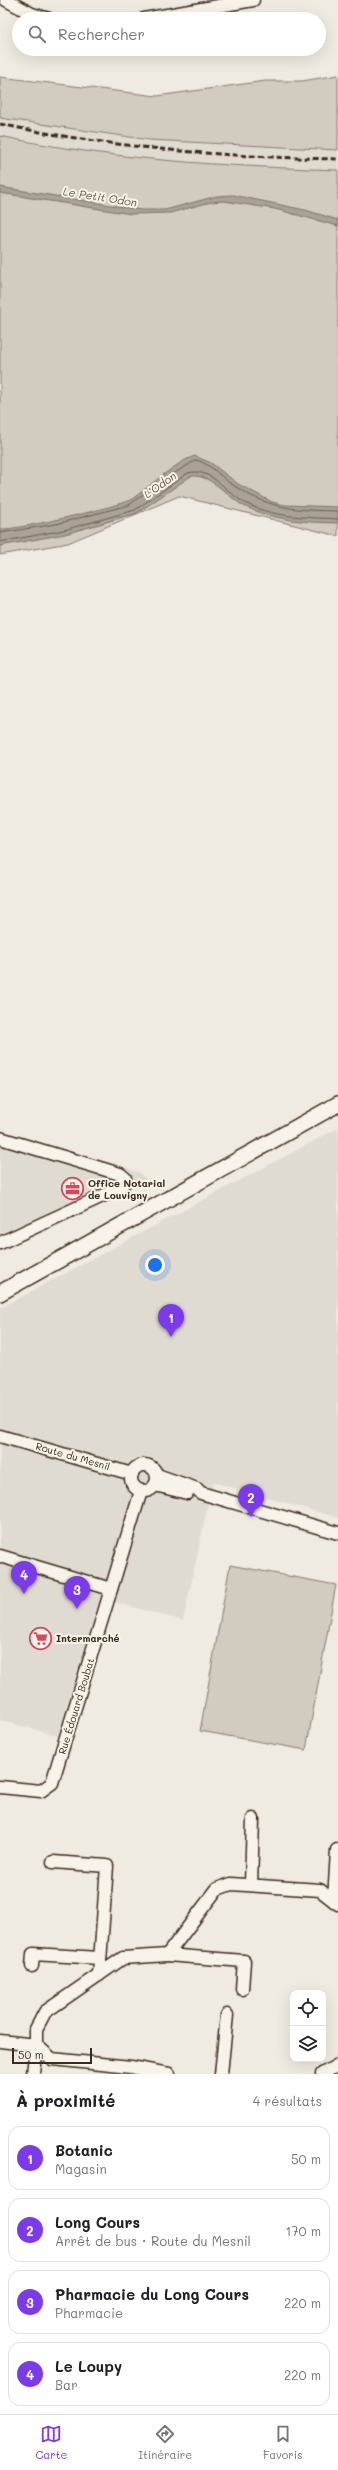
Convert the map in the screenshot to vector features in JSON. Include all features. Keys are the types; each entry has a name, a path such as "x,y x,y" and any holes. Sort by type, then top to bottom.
{"main road":[{"path":"0,1293 338,1104"},
{"path":"0,1282 59,1252 89,1242"}],"street":[{"path":"6,0 28,12"},
{"path":"185,12 254,0"},
{"path":"0,1138 120,1174 124,1178 124,1183 120,1188 0,1242"},
{"name":"Route du Mesnil","path":"0,1435 132,1474"},
{"path":"156,1480 146,1491 141,1490 133,1484 132,1474 138,1467 147,1466 156,1480 197,1489 201,1493 338,1533"},
{"name":"Rue Édouard Boubat","path":"0,1787 41,1791 52,1783 141,1490"},
{"path":"0,1556 111,1589"},
{"path":"251,1885 253,1819"},
{"path":"336,1902 337,1850"},
{"path":"53,1862 107,1866 99,1975"},
{"path":"167,1955 216,1889 231,1884 320,1890 336,1902"},
{"path":"32,1966 33,1954 100,1958"},
{"path":"33,2074 36,2029 45,2012 123,1958 167,1955 244,1961 242,1989"},
{"path":"222,2074 227,2015"},
{"path":"0,2041 36,2045 52,2059 131,2067 169,2074"},
{"path":"322,2074 338,2065"}],"shaded area":[{"path":"338,75 338,150 150,140 0,118 0,77 157,96 265,81 302,81"},
{"path":"0,118 150,140 338,150 338,170 230,166 111,156 0,136"},
{"path":"0,136 84,151 126,156 210,164 338,170 338,536 179,496 68,543 0,555"},
{"path":"338,1128 338,1518 213,1482 183,1621 100,1598 58,1736 0,1720 0,1308"},
{"path":"0,1131 139,1172 146,1179 90,1211 0,1252"},
{"path":"230,1565 336,1585 306,1750 200,1731"}],"water":[{"path":"0,187 141,210 165,210 217,196 233,195 305,210 338,220 338,226 275,209 224,201 211,202 170,213 131,214 0,193"},
{"name":"L'Odon","path":"195,456 211,463 238,484 272,502 285,505 338,507 338,523 292,520 270,516 241,504 207,479 199,476 191,476 137,513 65,534 0,546 0,529 9,529 45,522 124,502 132,499 180,463"}],"railway":[{"path":"0,124 84,139 168,150 253,156 338,159"}],"place":[{"name":"Office Notarial de Louvigny","path":"72,1189"},
{"name":"Botanic","path":"171,1337"},
{"name":"Long Cours","path":"251,1517"},
{"name":"Le Loupy","path":"24,1594"},
{"name":"Pharmacie du Long Cours","path":"77,1609"},
{"name":"Intermarché","path":"40,1638"}],"water label":[{"name":"Le Petit Odon","path":"100,197"}]}
